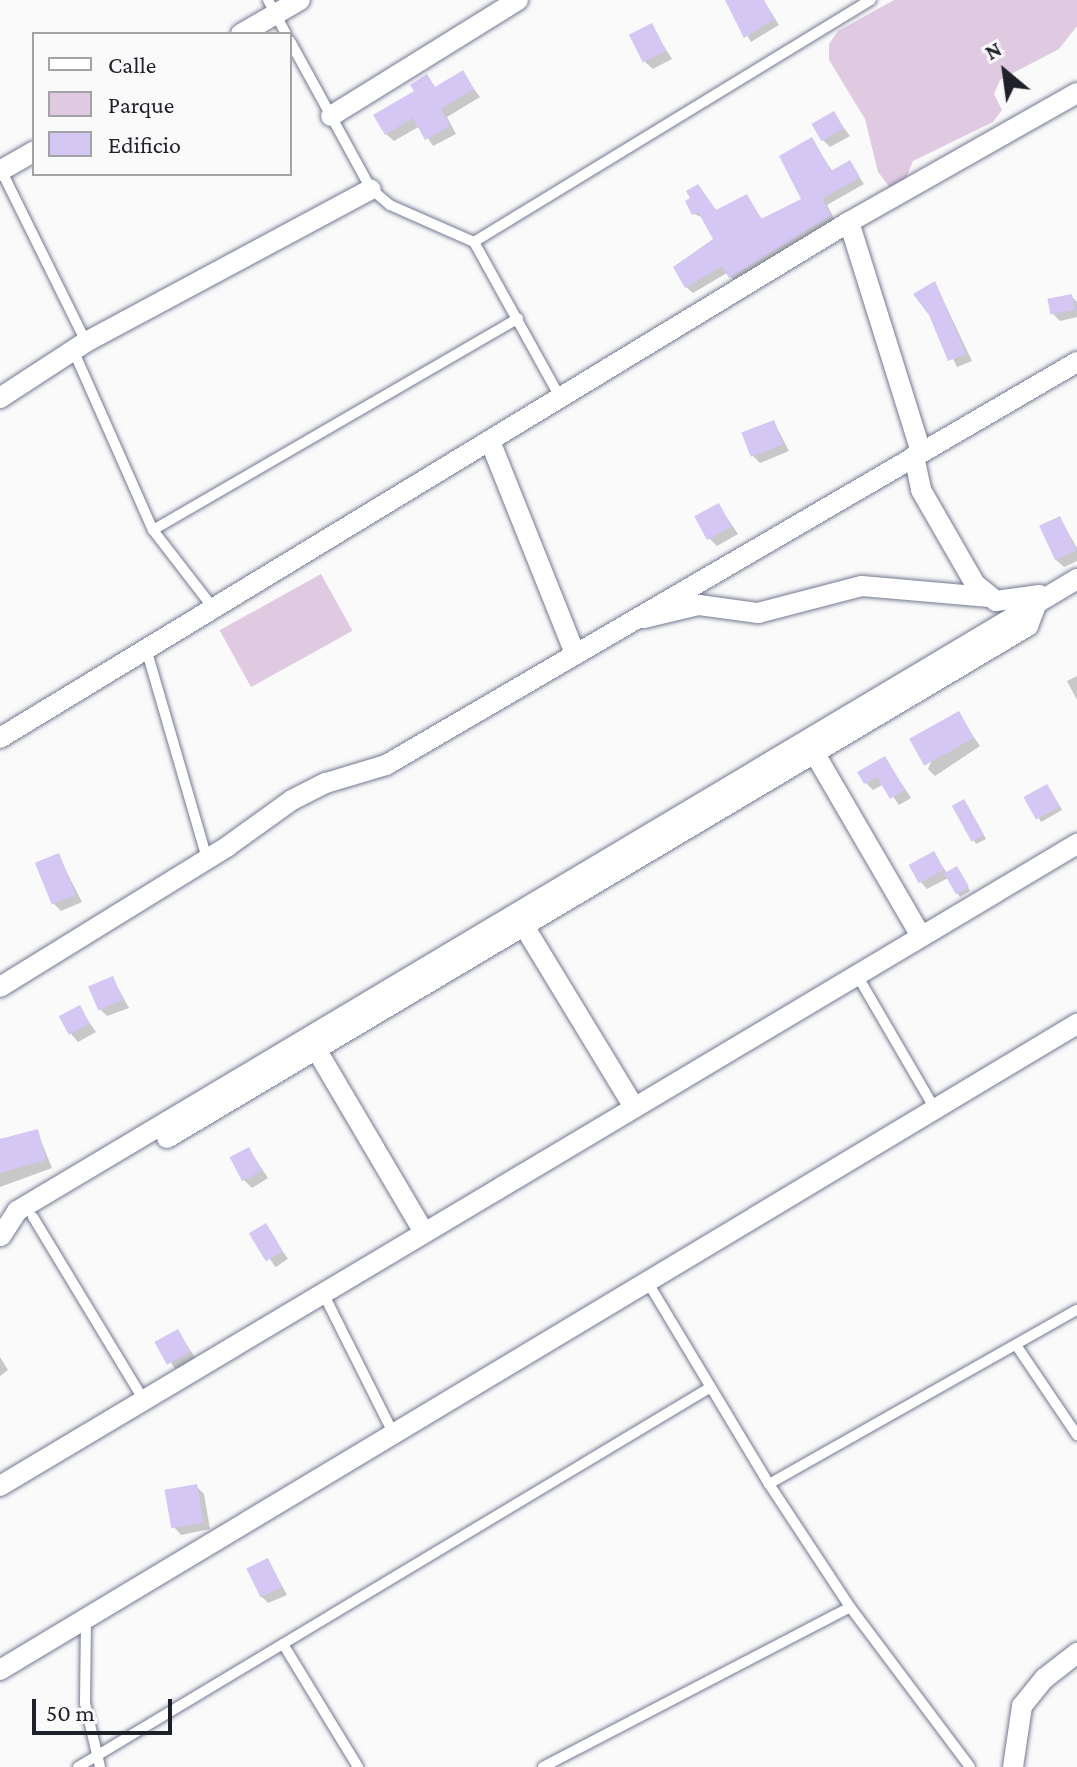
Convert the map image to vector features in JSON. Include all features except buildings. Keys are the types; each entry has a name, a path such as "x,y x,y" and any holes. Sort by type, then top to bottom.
{"street":[{"path":"243,32 272,7 300,0"},
{"path":"331,116 518,0"},
{"path":"0,738 147,652 849,222 1077,93"},
{"path":"0,169 32,152"},
{"path":"0,398 80,347 371,189"},
{"path":"849,222 918,454 921,490 938,525 987,597"},
{"path":"0,987 207,859 307,791 386,765 574,651 1077,362"},
{"path":"490,441 574,651"},
{"path":"0,1236 17,1211 1077,579"},
{"path":"624,622 699,605 758,613 862,586 1008,601 1056,592"},
{"path":"0,1236 1028,626 1037,603"},
{"path":"815,754 921,936"},
{"path":"0,1486 1077,844"},
{"path":"524,926 634,1107"},
{"path":"0,1670 1077,1024"},
{"path":"316,1049 424,1232"},
{"path":"1013,1767 1022,1706 1045,1678 1077,1653"}],"lane":[{"path":"474,242 871,0"},
{"path":"272,7 285,32"},
{"path":"292,45 371,189 390,205 474,242 561,399"},
{"path":"0,169 80,347 153,530 215,610"},
{"path":"153,530 518,318"},
{"path":"147,652 207,859"},
{"path":"857,975 935,1109"},
{"path":"33,1217 144,1400"},
{"path":"647,1281 769,1484 850,1607 970,1767"},
{"path":"323,1293 393,1433"},
{"path":"769,1484 1077,1310"},
{"path":"1016,1345 1077,1435"},
{"path":"78,1767 98,1762 283,1644 711,1387"},
{"path":"543,1767 850,1607"},
{"path":"87,1617 85,1703 98,1762"},
{"path":"283,1644 358,1767"}],"green space":[{"path":"894,0 1077,0 1077,26 1059,49 1000,80 994,94 1002,110 993,122 913,161 898,198 878,172 865,119 829,60 829,44 838,31"},
{"path":"321,574 353,631 251,687 220,630"}]}
